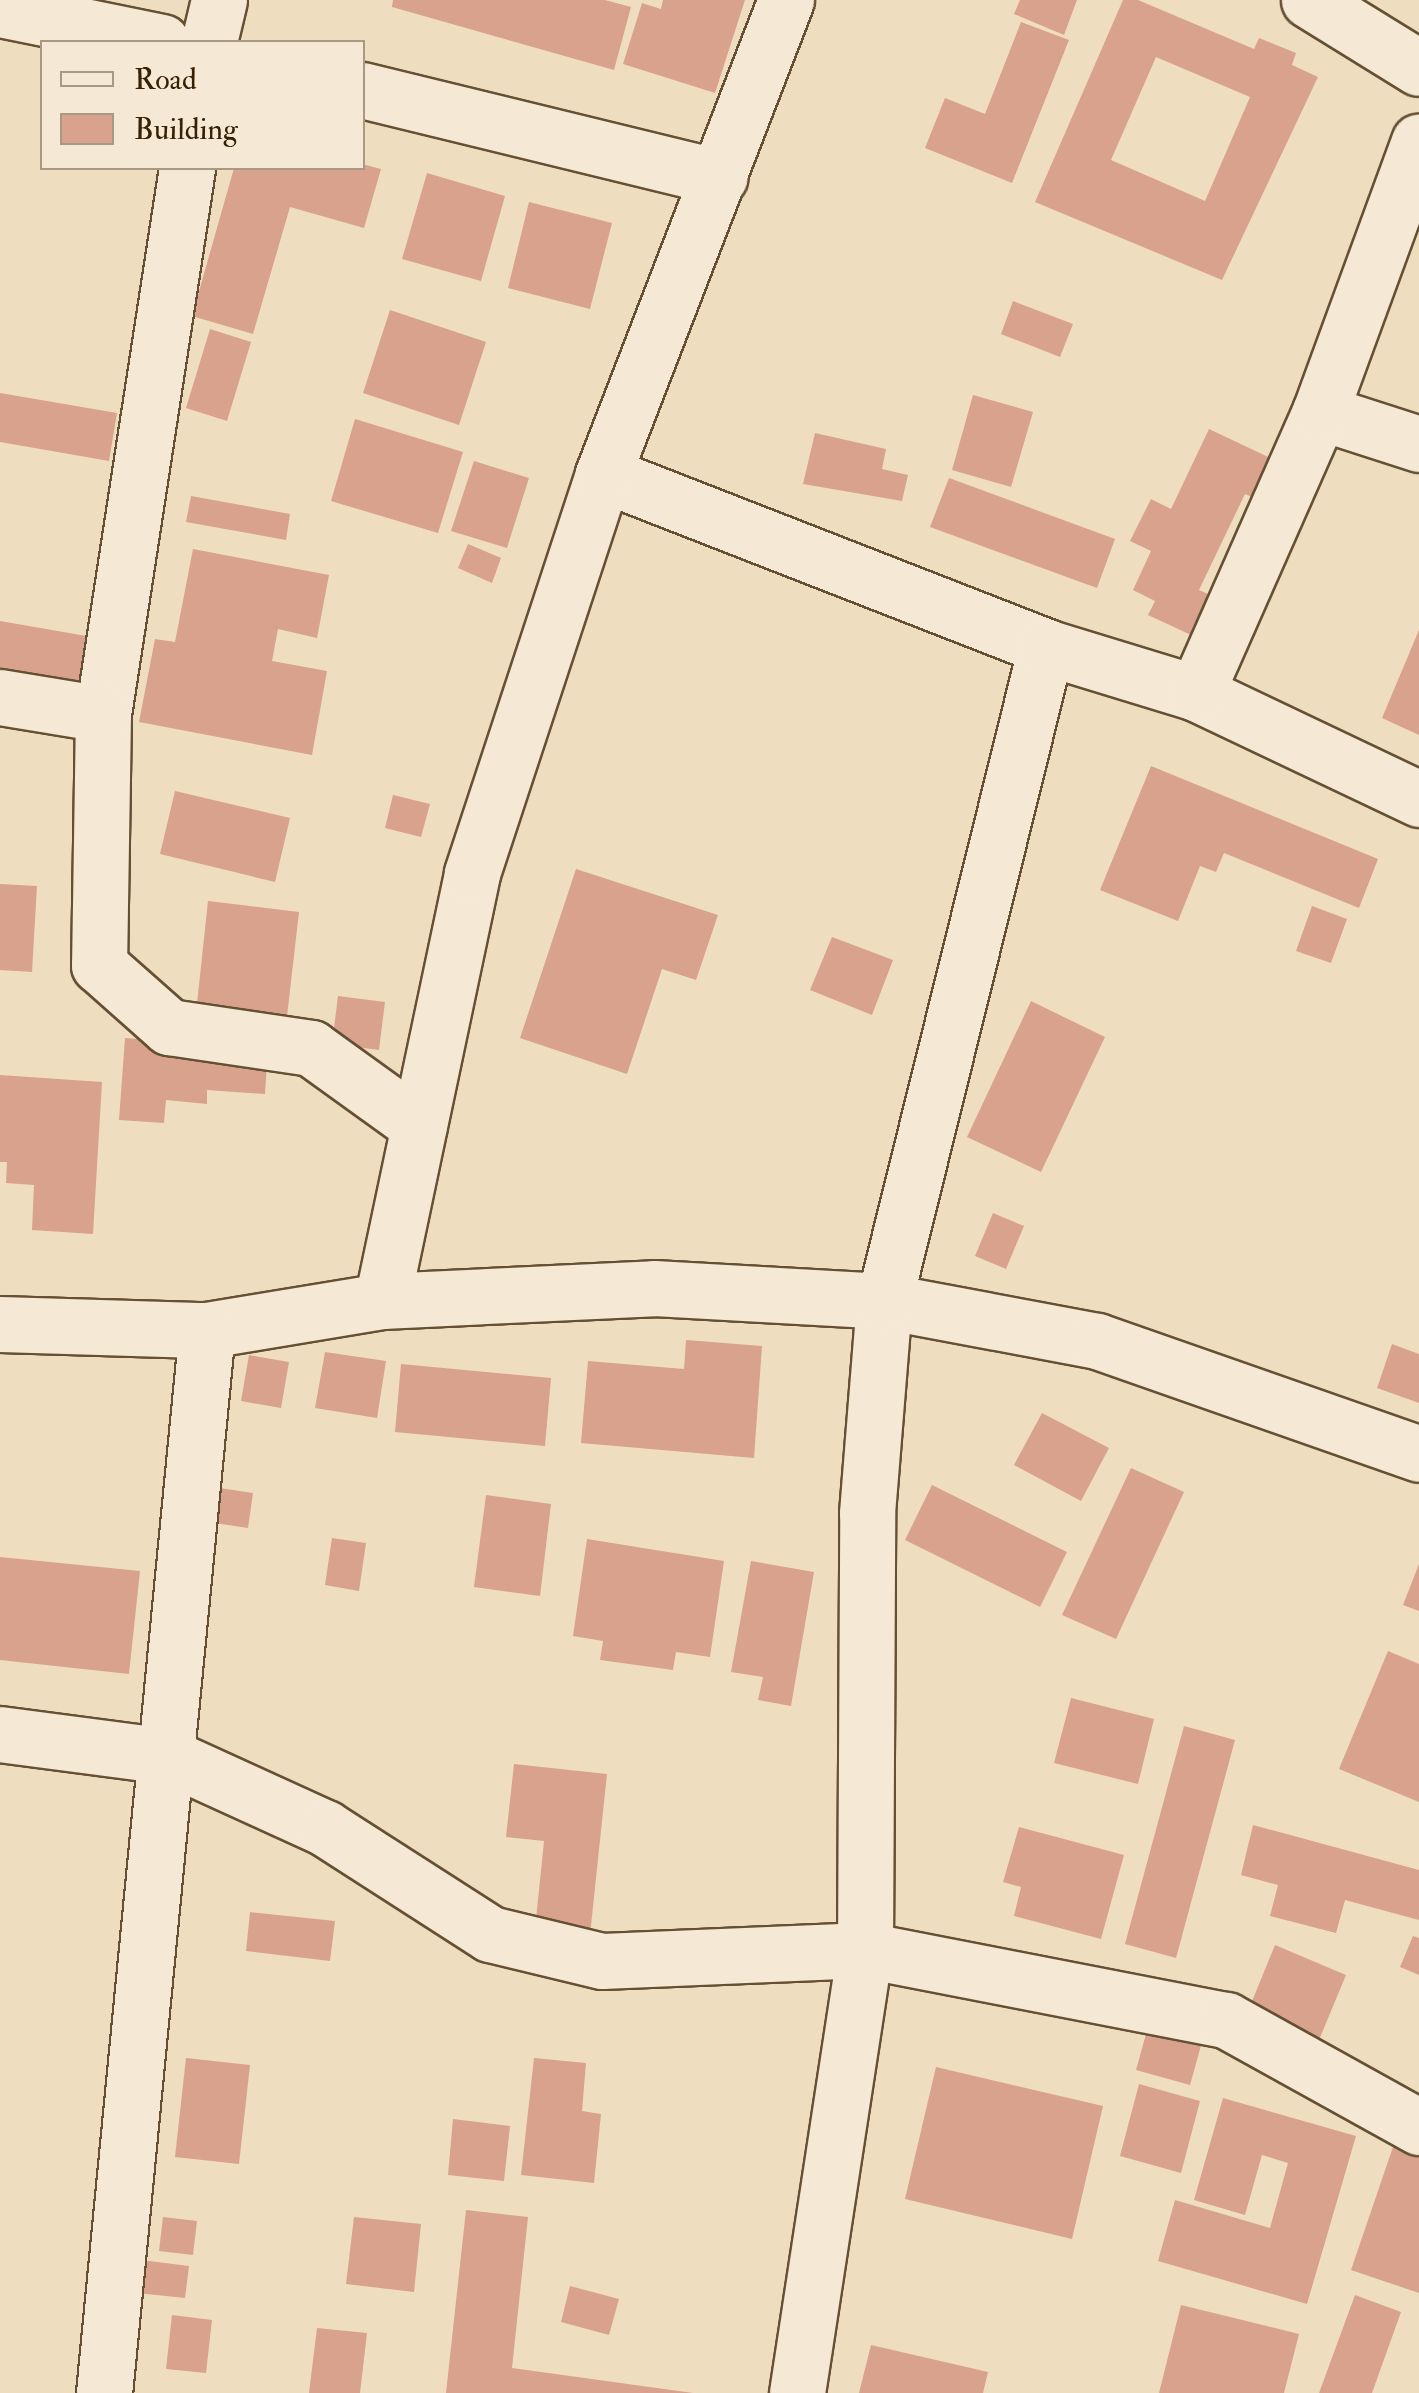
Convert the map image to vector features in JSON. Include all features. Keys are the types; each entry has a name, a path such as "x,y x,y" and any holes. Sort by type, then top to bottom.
{"street":[{"path":"209,40 219,0"},
{"path":"382,1302 472,873 603,474 786,0"},
{"path":"1309,0 1419,68"},
{"path":"0,9 152,40"},
{"path":"365,91 720,177"},
{"path":"1196,693 1320,412 1419,142"},
{"path":"187,170 104,714 99,965 169,1027 312,1048 419,1126"},
{"path":"1320,412 1419,444"},
{"path":"603,474 1046,646 1196,693 1419,799"},
{"path":"797,2393 866,1950 867,1513 884,1301 1046,646"},
{"path":"0,697 104,714"},
{"path":"0,1324 207,1330 382,1302 654,1288 884,1301 1097,1341 1419,1454"},
{"path":"104,2393 207,1330"},
{"path":"0,1734 167,1756 325,1828 490,1934 602,1962 866,1950 1226,2020 1419,2128"}],"building":[{"path":"393,0 605,0 631,7 614,70 392,7"},
{"path":"663,0 745,0 715,93 623,64 642,3 661,9"},
{"path":"1020,0 1077,0 1064,35 1014,14"},
{"path":"1123,0 1138,0 1254,49 1259,38 1296,53 1292,65 1318,77 1222,280 1035,202","holes":["1156,57 1250,97 1205,201 1111,160"]},
{"path":"1021,22 1069,40 1012,183 925,148 945,98 985,114"},
{"path":"365,165 381,169 364,228 290,207 253,334 192,316 233,170 365,170"},
{"path":"427,173 505,196 481,281 402,259"},
{"path":"529,202 612,223 590,309 508,288"},
{"path":"1013,301 1073,324 1060,357 1001,334"},
{"path":"390,310 486,342 459,425 363,393"},
{"path":"210,329 251,342 227,421 186,408"},
{"path":"0,393 117,413 109,461 0,442"},
{"path":"973,395 1033,412 1011,487 952,470"},
{"path":"355,419 463,452 438,533 331,501"},
{"path":"1209,429 1279,462 1261,501 1245,494 1199,590 1210,595 1191,635 1148,615 1155,601 1133,590 1151,551 1130,541 1151,499 1171,509"},
{"path":"815,433 886,449 882,469 908,475 902,501 803,484"},
{"path":"474,461 529,478 507,548 451,531"},
{"path":"949,478 1115,539 1097,588 930,527"},
{"path":"191,496 290,514 286,540 186,522"},
{"path":"468,544 501,558 492,583 458,568"},
{"path":"193,549 329,575 317,638 278,629 272,661 327,671 312,755 139,722 155,639 175,642"},
{"path":"0,621 98,638 89,690 0,675"},
{"path":"1419,630 1419,735 1382,718"},
{"path":"1151,766 1378,859 1359,908 1224,853 1216,872 1200,866 1178,921 1100,890"},
{"path":"175,791 290,818 275,882 160,854"},
{"path":"393,795 430,804 421,837 385,828"},
{"path":"576,869 718,915 696,980 662,969 627,1074 520,1038"},
{"path":"0,884 37,886 32,972 0,970"},
{"path":"208,901 299,912 286,1025 196,1013"},
{"path":"1312,906 1347,919 1331,963 1296,951"},
{"path":"832,937 893,960 872,1015 810,990"},
{"path":"338,996 385,1002 379,1050 332,1044"},
{"path":"1031,1001 1105,1037 1041,1172 967,1137"},
{"path":"125,1038 268,1049 265,1094 207,1090 207,1104 166,1100 164,1123 119,1120"},
{"path":"0,1075 102,1082 93,1234 32,1230 34,1185 6,1183 7,1162 0,1162"},
{"path":"993,1213 1024,1226 1006,1269 975,1256"},
{"path":"686,1340 762,1346 754,1458 581,1443 588,1361 684,1369"},
{"path":"1392,1344 1419,1354 1419,1403 1377,1388"},
{"path":"325,1352 386,1361 377,1418 315,1408"},
{"path":"249,1355 289,1362 281,1408 241,1401"},
{"path":"401,1364 551,1378 545,1446 395,1432"},
{"path":"1042,1413 1109,1448 1081,1501 1014,1465"},
{"path":"1131,1468 1184,1492 1116,1639 1062,1615"},
{"path":"932,1485 1067,1552 1040,1607 905,1540"},
{"path":"213,1487 253,1493 248,1528 208,1522"},
{"path":"486,1495 551,1504 540,1596 474,1587"},
{"path":"332,1538 366,1543 359,1591 325,1585"},
{"path":"587,1539 724,1561 710,1657 676,1652 673,1670 600,1660 603,1641 573,1636"},
{"path":"0,1557 140,1571 129,1674 0,1660"},
{"path":"751,1561 814,1572 791,1706 758,1700 763,1677 731,1672"},
{"path":"1419,1564 1419,1611 1403,1605"},
{"path":"1388,1651 1419,1664 1419,1802 1339,1769"},
{"path":"1071,1698 1154,1719 1138,1784 1054,1763"},
{"path":"1184,1726 1235,1740 1176,1958 1125,1944"},
{"path":"514,1764 607,1774 590,1935 535,1929 544,1841 506,1837"},
{"path":"1253,1825 1419,1870 1419,1920 1345,1900 1336,1933 1270,1916 1278,1885 1241,1875"},
{"path":"1019,1827 1124,1855 1101,1939 1014,1916 1021,1887 1003,1882"},
{"path":"250,1912 335,1921 330,1961 246,1951"},
{"path":"1413,1936 1419,1938 1419,1975 1400,1967"},
{"path":"1275,1945 1346,1975 1319,2040 1248,2011"},
{"path":"1148,2027 1202,2042 1190,2085 1136,2070"},
{"path":"186,2058 250,2065 239,2164 175,2157"},
{"path":"534,2058 586,2063 582,2111 601,2114 594,2183 521,2175"},
{"path":"936,2067 1103,2106 1072,2239 905,2199"},
{"path":"1139,2084 1200,2101 1181,2173 1120,2156"},
{"path":"1223,2098 1356,2136 1307,2304 1158,2261 1175,2200 1270,2228 1288,2163 1262,2155 1245,2215 1194,2200"},
{"path":"453,2119 510,2126 504,2181 448,2175"},
{"path":"1394,2144 1419,2152 1419,2293 1351,2270"},
{"path":"466,2210 528,2217 512,2368 693,2393 446,2393"},
{"path":"163,2217 197,2221 193,2255 159,2251"},
{"path":"354,2217 421,2224 414,2292 346,2284"},
{"path":"141,2260 189,2266 185,2298 137,2293"},
{"path":"570,2286 619,2299 609,2335 561,2322"},
{"path":"1355,2295 1401,2312 1372,2393 1319,2393"},
{"path":"1181,2305 1299,2334 1284,2393 1159,2393"},
{"path":"172,2315 212,2320 206,2373 166,2369"},
{"path":"317,2328 367,2333 360,2393 309,2393"},
{"path":"871,2345 988,2372 983,2393 859,2393"}]}
